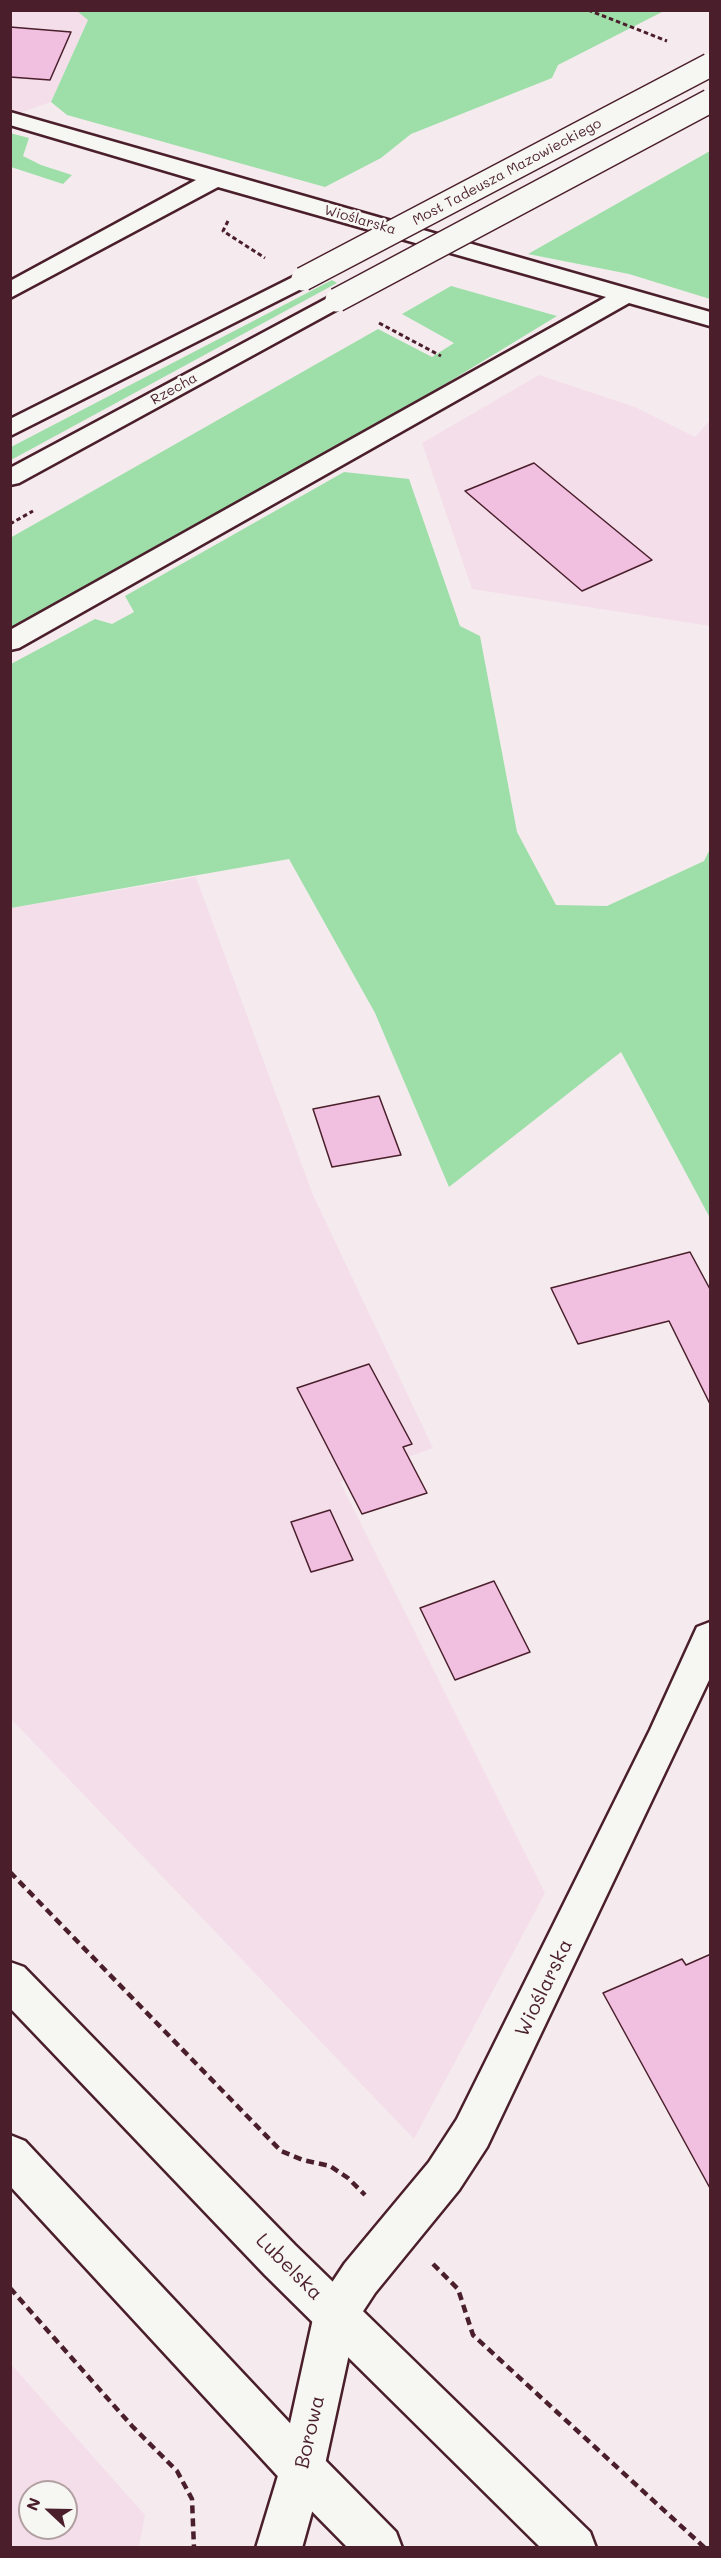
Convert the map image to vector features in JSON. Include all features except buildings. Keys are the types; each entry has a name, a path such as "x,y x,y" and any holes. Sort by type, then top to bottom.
{"main road":[{"name":"Most Tadeusza Mazowieckiego","path":"10,429 303,279 711,65"},
{"name":"Most Tadeusza Mazowieckiego","path":"338,300 711,101"},
{"name":"Wioślarska","path":"10,118 215,179 711,319"},
{"path":"10,291 215,179"},
{"path":"10,642 627,295"},
{"name":"Rzecha","path":"10,478 338,300"},
{"name":"Wioślarska","path":"336,2314 360,2278 444,2176 472,2133 666,1737 711,1638"},
{"name":"Lubelska","path":"10,1980 272,2252 574,2547"},
{"path":"10,2155 302,2469 380,2547"},
{"name":"Borowa","path":"279,2547 302,2469 336,2314"}],"path":[{"path":"588,10 667,41"},
{"path":"223,231 267,259"},
{"path":"375,320 431,351"},
{"path":"10,2288 132,2426 177,2471 192,2499 194,2547"}],"shaded area":[{"path":"10,11 77,11 88,20 51,102 11,116"},
{"path":"539,375 635,407 695,437 710,420 710,626 472,589 422,443"},
{"path":"196,877 313,1195 433,1448 340,1482 545,1893 414,2139 11,1719 11,908"},
{"path":"10,2363 145,2515 139,2547 11,2547"}],"green space":[{"path":"77,11 664,11 558,65 552,78 411,134 381,158 325,187 67,115 51,102 88,20"},
{"path":"10,133 29,138 23,156 41,165 72,175 63,184 11,167"},
{"path":"710,151 710,299 629,274 528,254"},
{"path":"332,280 337,283 11,460 11,447"},
{"path":"451,286 557,316 429,394 11,630 10,538 378,329 432,357 454,343 402,314"},
{"path":"344,472 409,479 460,626 480,636 517,832 556,905 607,906 704,861 710,849 710,1218 621,1052 449,1187 375,1013 289,859 11,908 11,664 95,619 112,624 134,612 125,596"}]}
